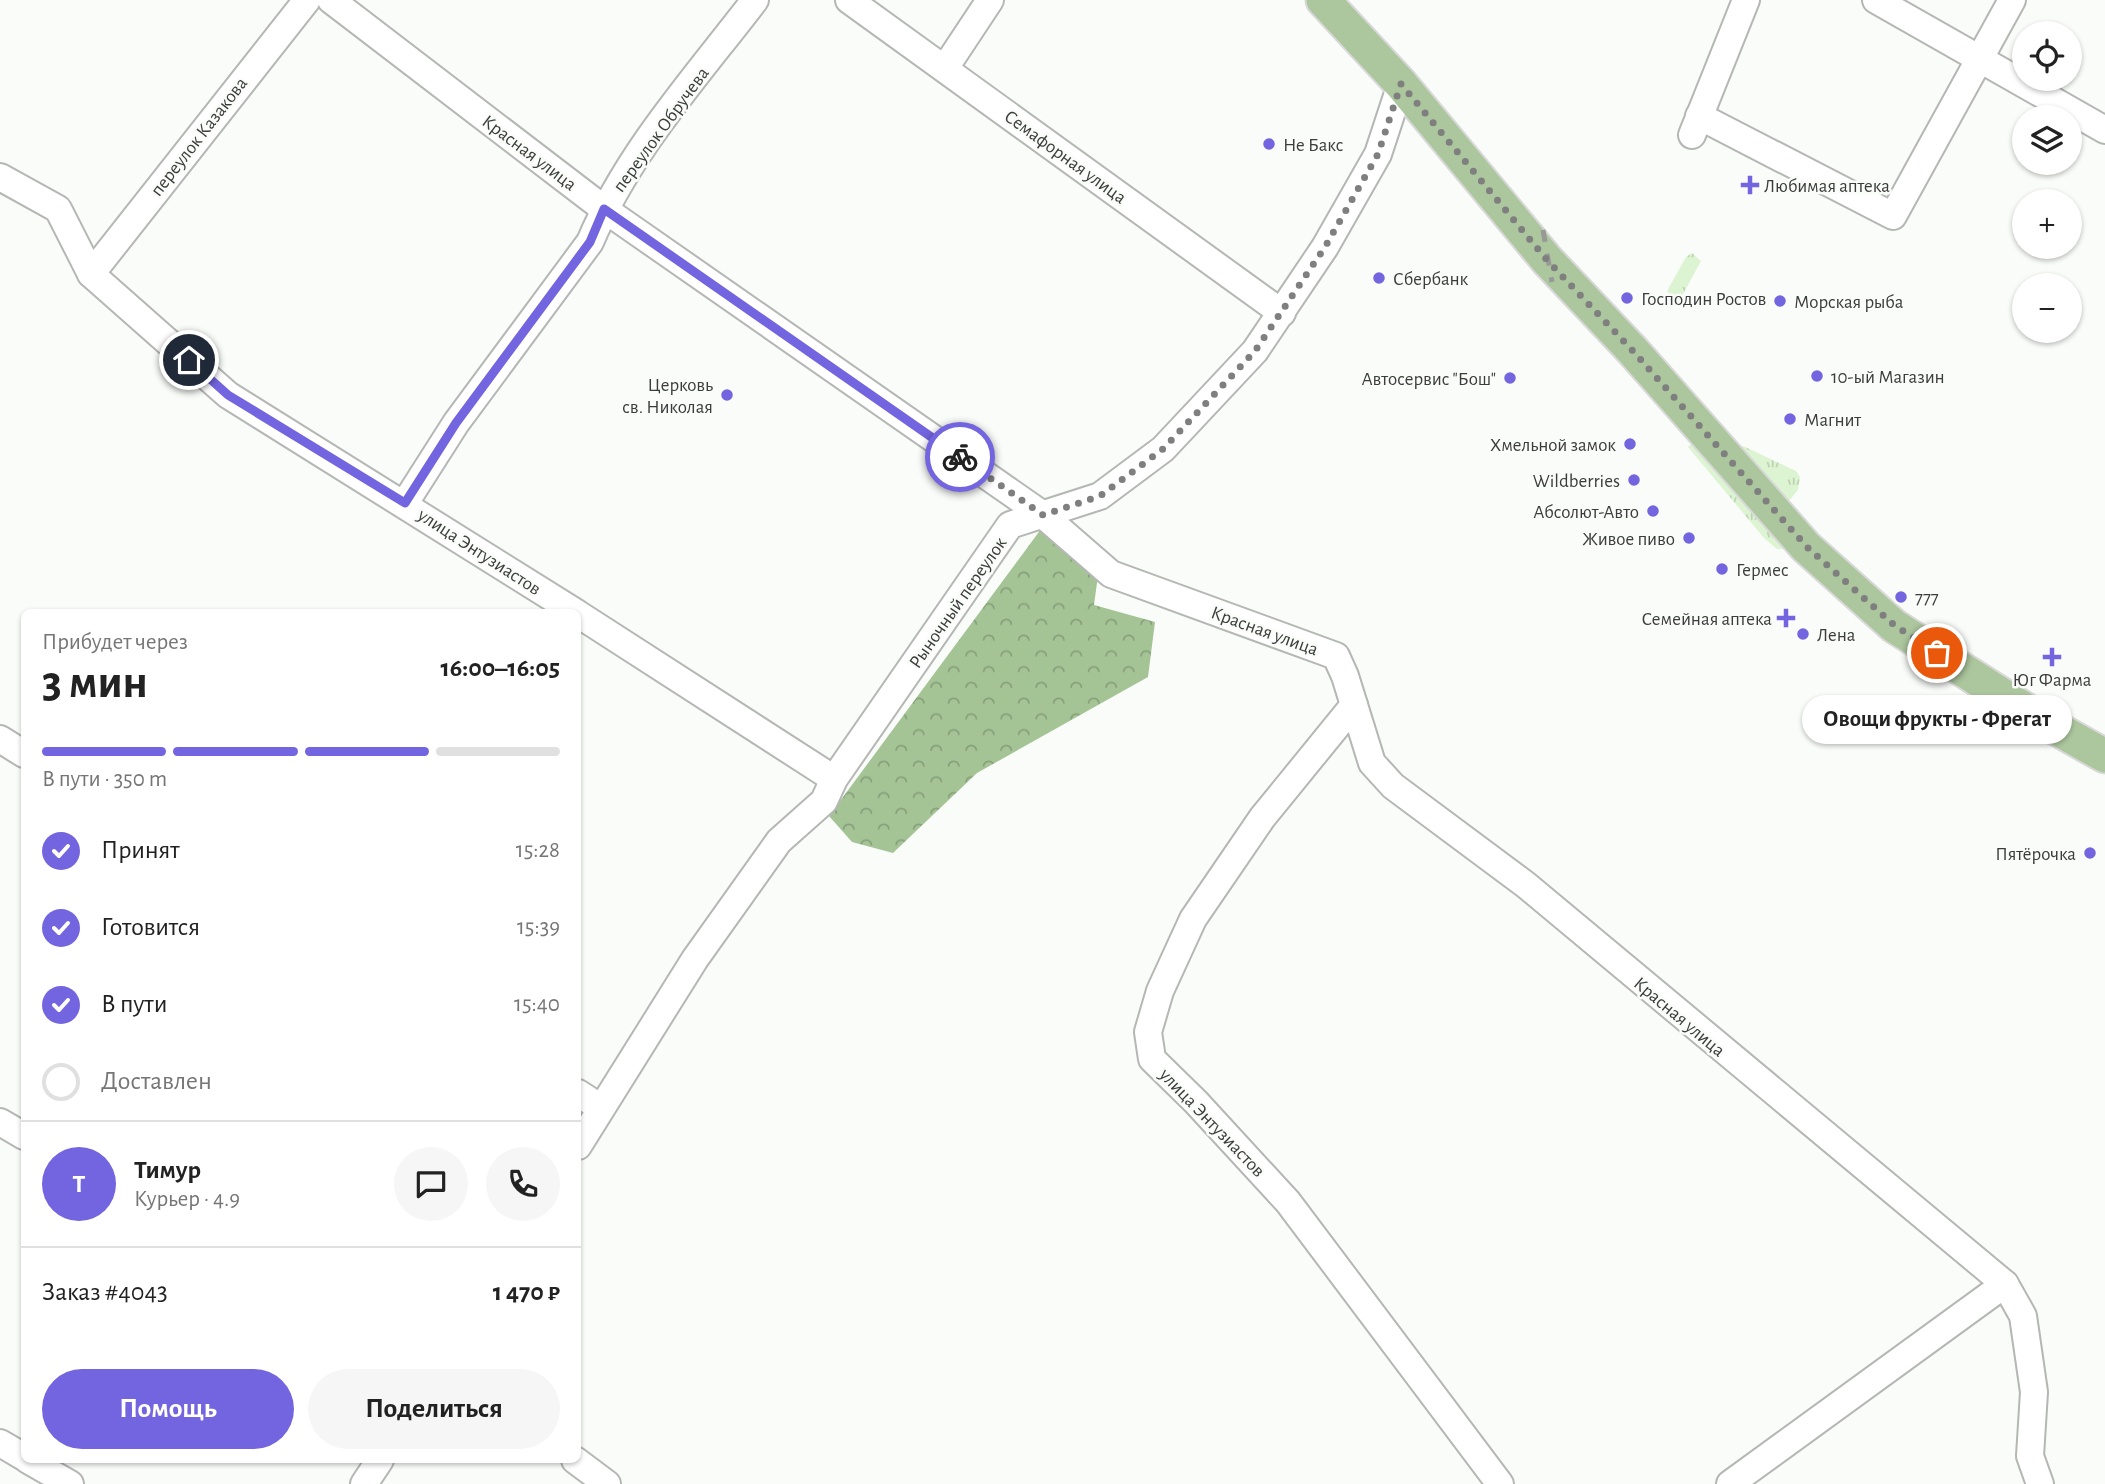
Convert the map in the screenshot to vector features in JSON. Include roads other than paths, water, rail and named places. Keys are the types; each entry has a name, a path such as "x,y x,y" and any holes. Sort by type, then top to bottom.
{"main road":[{"path":"1330,2 1547,260 1820,560 1894,625 2043,721 2105,756"}],"street":[{"name":"переулок Казакова","path":"91,274 307,0"},
{"name":"Красная улица","path":"331,0 604,209 1043,515 1111,574 1336,656 1372,763 1393,786 1526,885 2005,1284 2023,1316 2034,1392 2030,1456 2040,1484"},
{"name":"переулок Обручева","path":"405,503 456,423 590,242 604,209 638,154 755,0"},
{"name":"Семафорная улица","path":"849,0 1282,313"},
{"path":"945,68 990,0"},
{"path":"1746,0 1696,126 1893,216 2012,0"},
{"path":"1876,0 2105,130"},
{"name":"Рыночный переулок","path":"581,1141 695,959 779,841 824,801 834,779 1010,525 1100,496 1163,449 1255,351 1325,247 1378,154 1401,84"},
{"name":"улица Энтузиастов","path":"0,177 58,209 91,274 228,395 405,503 570,609"},
{"name":"улица Энтузиастов","path":"581,616 834,779"},
{"name":"улица Энтузиастов","path":"1354,705 1262,818 1193,919 1160,991 1151,1021 1148,1032 1153,1059 1288,1202 1500,1484"},
{"path":"0,739 21,752"},
{"path":"581,1095 601,1108"},
{"path":"0,1122 21,1134"},
{"path":"1730,1484 2005,1284"},
{"path":"0,1443 21,1455"},
{"path":"34,1463 70,1484"},
{"path":"365,1484 378,1463"},
{"path":"579,1463 607,1484"}],"railway":[{"path":"1543,230 1552,282"}],"place":[{"name":"Не Бакс","path":"1269,144"},
{"name":"Любимая аптека","path":"1750,185"},
{"name":"Сбербанк","path":"1379,278"},
{"name":"Господин Ростов","path":"1627,298"},
{"name":"Морская рыба","path":"1780,301"},
{"name":"10-ый Магазин","path":"1817,376"},
{"name":"Автосервис \"Бош\"","path":"1510,378"},
{"name":"Церковь св. Николая","path":"727,395"},
{"name":"Магнит","path":"1790,419"},
{"name":"Хмельной замок","path":"1630,444"},
{"name":"Wildberries","path":"1634,480"},
{"name":"Абсолют-Авто","path":"1653,511"},
{"name":"Живое пиво","path":"1689,538"},
{"name":"Гермес","path":"1722,569"},
{"name":"777","path":"1901,597"},
{"name":"Семейная аптека","path":"1786,618"},
{"name":"Лена","path":"1803,634"},
{"name":"Овощи фрукты - Фрегат","path":"1937,653"},
{"name":"Юг Фарма","path":"2052,657"},
{"name":"Пятёрочка","path":"2090,853"}]}
